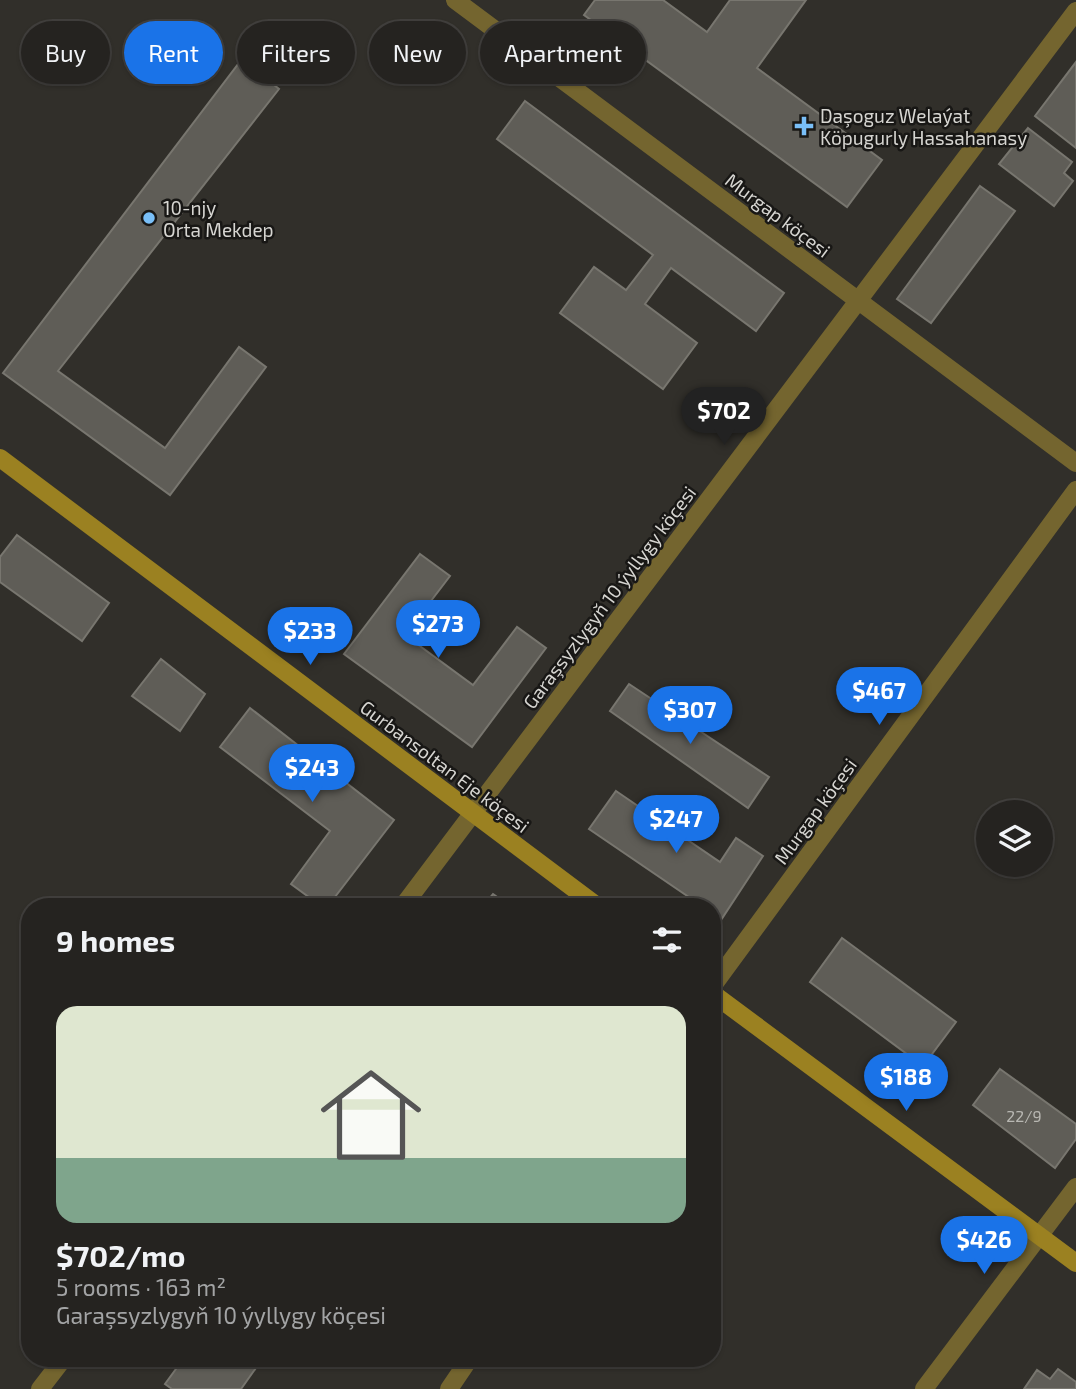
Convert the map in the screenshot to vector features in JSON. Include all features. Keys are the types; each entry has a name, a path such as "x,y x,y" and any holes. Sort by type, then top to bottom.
{"main road":[{"name":"Gurbansoltan Eje köçesi","path":"0,458 586,898"},
{"path":"721,1000 1076,1263"}],"street":[{"name":"Murgap köçesi","path":"455,0 1076,463"},
{"name":"Garaşsyzlygyň 10 ýyllygy köçesi","path":"409,898 1076,11"},
{"name":"Murgap köçesi","path":"721,975 1076,490"},
{"path":"924,1389 1076,1187"},
{"path":"40,1389 57,1367"},
{"path":"449,1389 464,1367"}],"building":[{"path":"595,0 663,0 707,32 730,0 806,0 757,68 882,160 847,207 646,60 646,21 592,21 584,15"},
{"path":"1076,62 1076,148 1035,116"},
{"name":"10-njy Orta Mekdep","path":"237,66 237,84 273,84 279,89 58,371 165,448 239,347 266,367 170,495 3,373"},
{"path":"525,101 784,293 756,331 671,268 645,304 697,343 663,389 560,313 594,267 626,290 653,255 497,139"},
{"path":"1028,128 1072,162 1064,173 1073,181 1054,206 999,164"},
{"path":"980,186 1015,211 931,323 897,299"},
{"path":"17,535 109,603 82,641 0,582 0,557"},
{"path":"420,554 450,576 405,635 473,685 517,627 546,648 472,747 344,654"},
{"path":"161,659 205,694 180,731 132,696"},
{"path":"629,684 769,777 748,808 610,711"},
{"path":"250,708 394,820 334,898 310,898 291,884 330,831 220,747"},
{"path":"616,791 720,862 736,838 763,856 721,920 721,898 690,898 589,829"},
{"path":"842,938 956,1022 923,1066 810,982"},
{"path":"1000,1069 1076,1124 1076,1139 1055,1168 973,1105"},
{"path":"177,1367 257,1367 241,1389 172,1389 165,1384"},
{"path":"1058,1369 1076,1382 1076,1389 1024,1389 1037,1370 1050,1379"}],"place":[{"name":"Daşoguz Welaýat Köpugurly Hassahanasy","path":"804,126"},
{"name":"10-njy Orta Mekdep","path":"149,218"}]}
